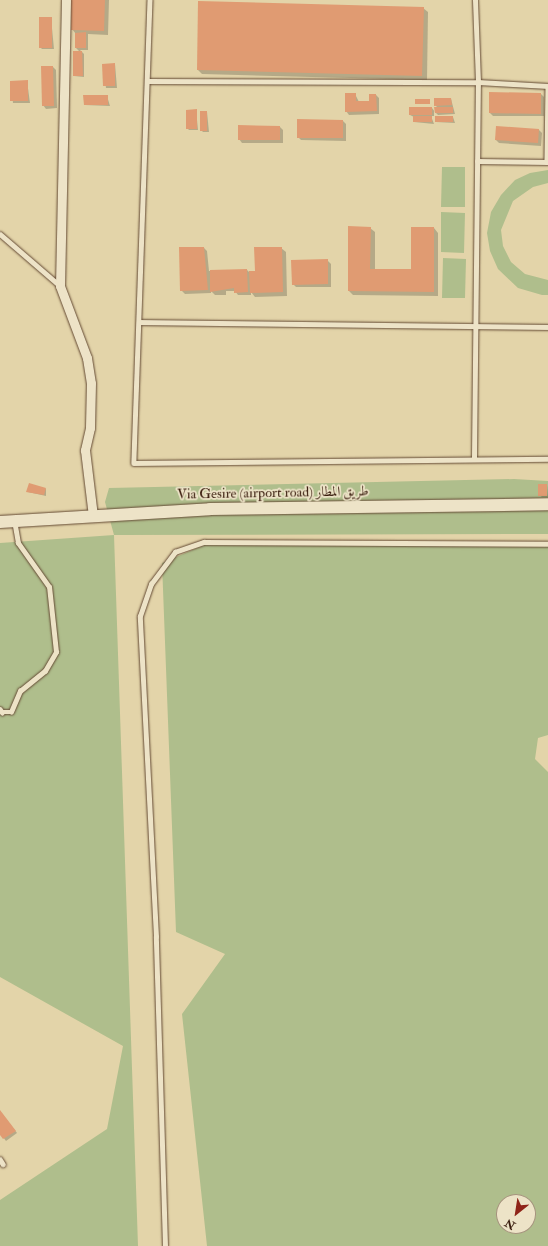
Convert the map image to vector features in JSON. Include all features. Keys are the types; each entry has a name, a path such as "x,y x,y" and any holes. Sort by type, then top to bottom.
{"main road":[{"name":"Via Gesire (airport road) طريق المطار","path":"0,522 210,509 547,503"}],"street":[{"path":"66,0 60,286 87,358 91,383 90,428 85,450 93,516"}],"lane":[{"path":"150,0 134,463 474,458 548,459"},
{"path":"474,458 478,82 475,0"},
{"path":"147,81 478,82 548,86 547,162 477,161"},
{"path":"0,234 60,286"},
{"path":"139,322 548,327"},
{"path":"0,709 2,712 11,712 20,691 45,671 56,652 49,587 18,543 14,521"},
{"path":"165,1246 156,938 140,616 150,584 175,552 204,542 548,544"}],"green space":[{"path":"442,167 465,167 465,207 441,207"},
{"path":"548,170 548,183 533,187 513,201 501,230 503,246 511,262 525,274 548,280 548,295 542,295 518,288 498,269 490,251 487,233 491,212 501,195 515,180 530,173"},
{"path":"441,212 465,213 464,253 441,252"},
{"path":"443,258 466,259 465,298 442,298"},
{"path":"514,479 548,481 548,534 114,535 105,502 109,488"},
{"path":"114,535 138,1246 0,1246 0,1200 107,1129 123,1046 0,977 0,543"},
{"path":"211,542 548,547 548,735 538,738 535,759 548,772 548,1246 207,1246 182,1014 225,954 176,932 162,563"}],"building":[{"path":"71,0 105,0 104,31 71,30"},
{"path":"198,1 424,7 422,76 197,70"},
{"path":"39,17 52,17 52,48 39,48"},
{"path":"86,32 86,48 75,48 75,33"},
{"path":"73,51 82,51 83,76 73,76"},
{"path":"115,63 115,86 103,86 102,64"},
{"path":"41,66 53,66 54,106 42,106"},
{"path":"28,80 28,101 10,101 10,81"},
{"path":"489,92 541,93 541,114 489,113"},
{"path":"345,93 356,93 356,101 369,101 369,94 376,94 377,111 345,112"},
{"path":"83,95 108,95 108,105 84,105"},
{"path":"434,98 451,98 452,105 434,106"},
{"path":"415,99 430,99 430,104 415,104"},
{"path":"409,107 432,107 432,115 409,115"},
{"path":"434,107 453,107 453,113 435,113"},
{"path":"197,109 197,129 186,129 186,110"},
{"path":"200,111 207,111 207,131 200,131"},
{"path":"413,116 432,116 432,122 413,122"},
{"path":"435,116 453,116 453,122 435,122"},
{"path":"297,119 343,120 343,138 297,138"},
{"path":"238,125 280,126 280,140 238,140"},
{"path":"496,126 539,129 538,143 495,140"},
{"path":"348,226 371,227 370,269 411,269 411,227 434,227 434,292 348,291"},
{"path":"179,247 204,247 208,290 180,291"},
{"path":"254,247 282,247 283,292 250,293 249,271 255,271"},
{"path":"328,259 328,284 292,285 291,260"},
{"path":"247,269 248,292 234,293 234,288 210,292 210,270"},
{"path":"29,483 46,488 44,495 26,492"},
{"path":"538,484 547,484 547,496 538,496"},
{"path":"0,1110 16,1131 3,1139 0,1135"}]}
